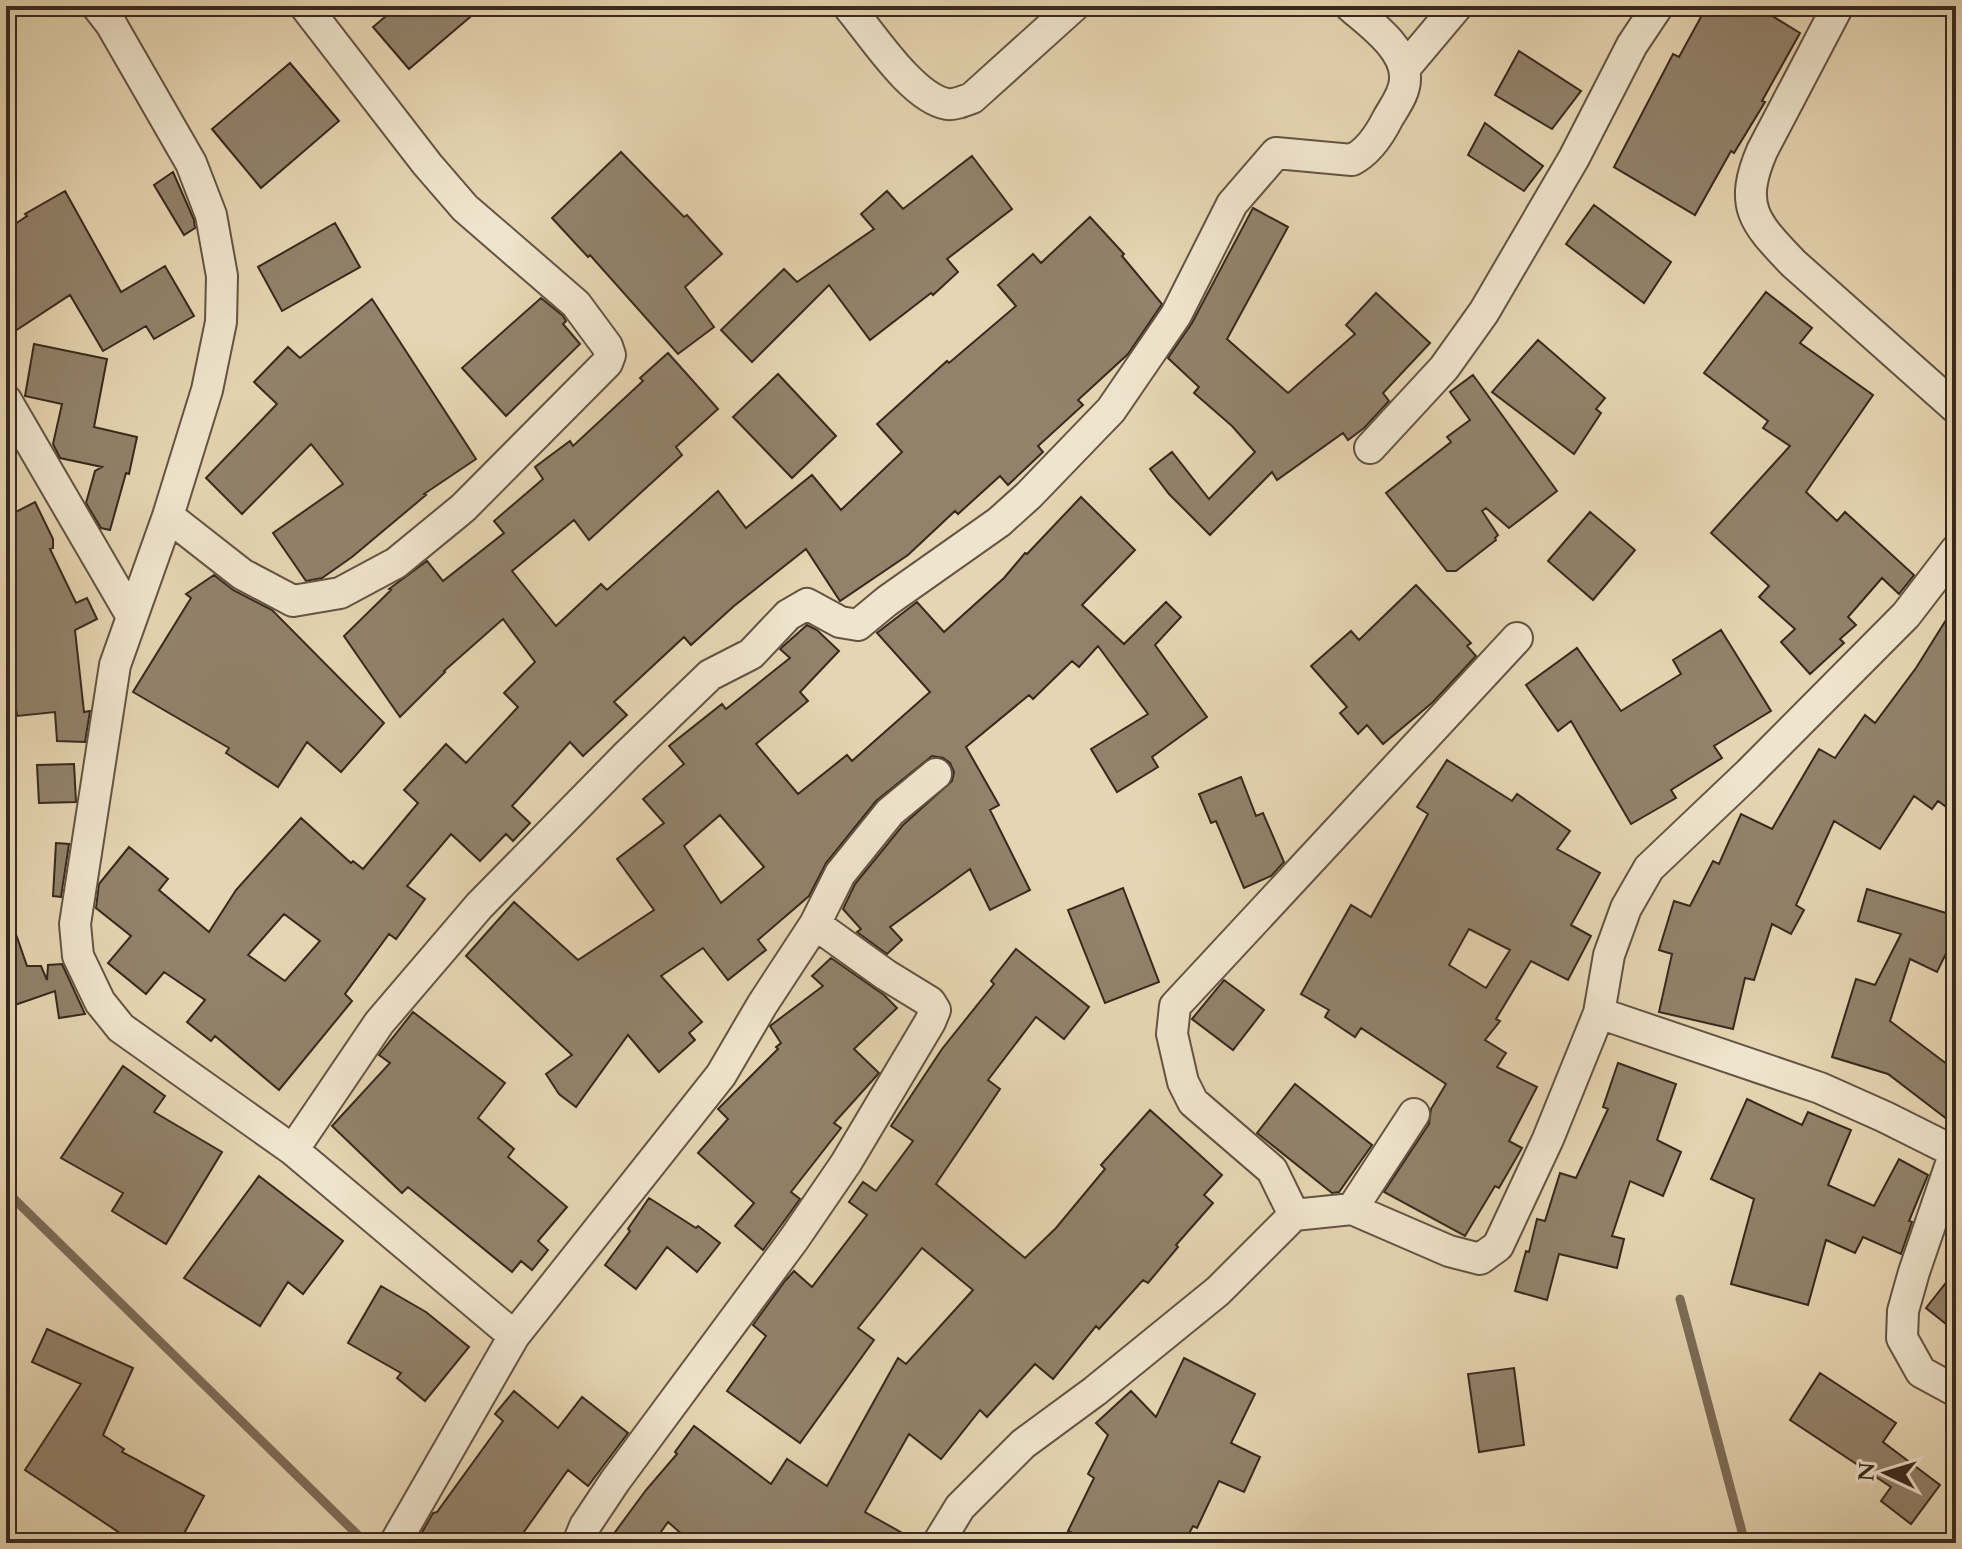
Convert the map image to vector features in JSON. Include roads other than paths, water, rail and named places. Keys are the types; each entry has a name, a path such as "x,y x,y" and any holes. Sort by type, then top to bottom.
{"street":[{"path":"97,6 111,24 191,163 211,215 222,276 221,322 207,390 168,516 115,665 75,924 78,956 100,1002 121,1028 293,1150 514,1336"},
{"path":"168,516 242,574 293,601 340,593 396,563 463,508 607,363 610,355 607,346 576,304 465,208 427,164 305,6"},
{"path":"848,6 912,83 932,99 950,105 972,98 1074,6"},
{"path":"293,1150 379,1023 479,906 710,675 751,654 788,615 807,604 840,622 858,625 999,522 1111,410 1176,315 1232,204 1257,171 1276,153 1352,160 1360,156 1385,124 1402,92 1405,79 1404,69 1394,48 1350,6"},
{"path":"1404,69 1457,6"},
{"path":"1370,448 1444,368 1484,312 1574,158 1632,45 1658,6"},
{"path":"1838,6 1762,151 1753,173 1751,208 1768,237 1793,263 1956,408"},
{"path":"6,400 131,615"},
{"path":"938,1543 960,1507 1023,1444 1095,1391 1218,1291 1294,1215 1352,1209 1449,1251 1480,1259 1498,1246 1548,1139 1599,1013 1609,955 1626,908 1649,868 1748,774 1906,615 1956,550"},
{"path":"1294,1215 1272,1170 1193,1102 1183,1082 1172,1034 1175,1006 1517,638"},
{"path":"395,1543 514,1336 721,1075 815,924 840,874 890,812 936,774"},
{"path":"578,1543 585,1526 615,1481 794,1239 846,1163 935,1010 930,1002 815,924"},
{"path":"1599,1013 1820,1088 1956,1152 1914,1272 1903,1311 1902,1338 1921,1372 1956,1391"},
{"path":"1352,1209 1414,1114"}],"waterway":[{"path":"6,1196 11,1196 366,1543"},
{"path":"1680,1299 1745,1543"}]}
